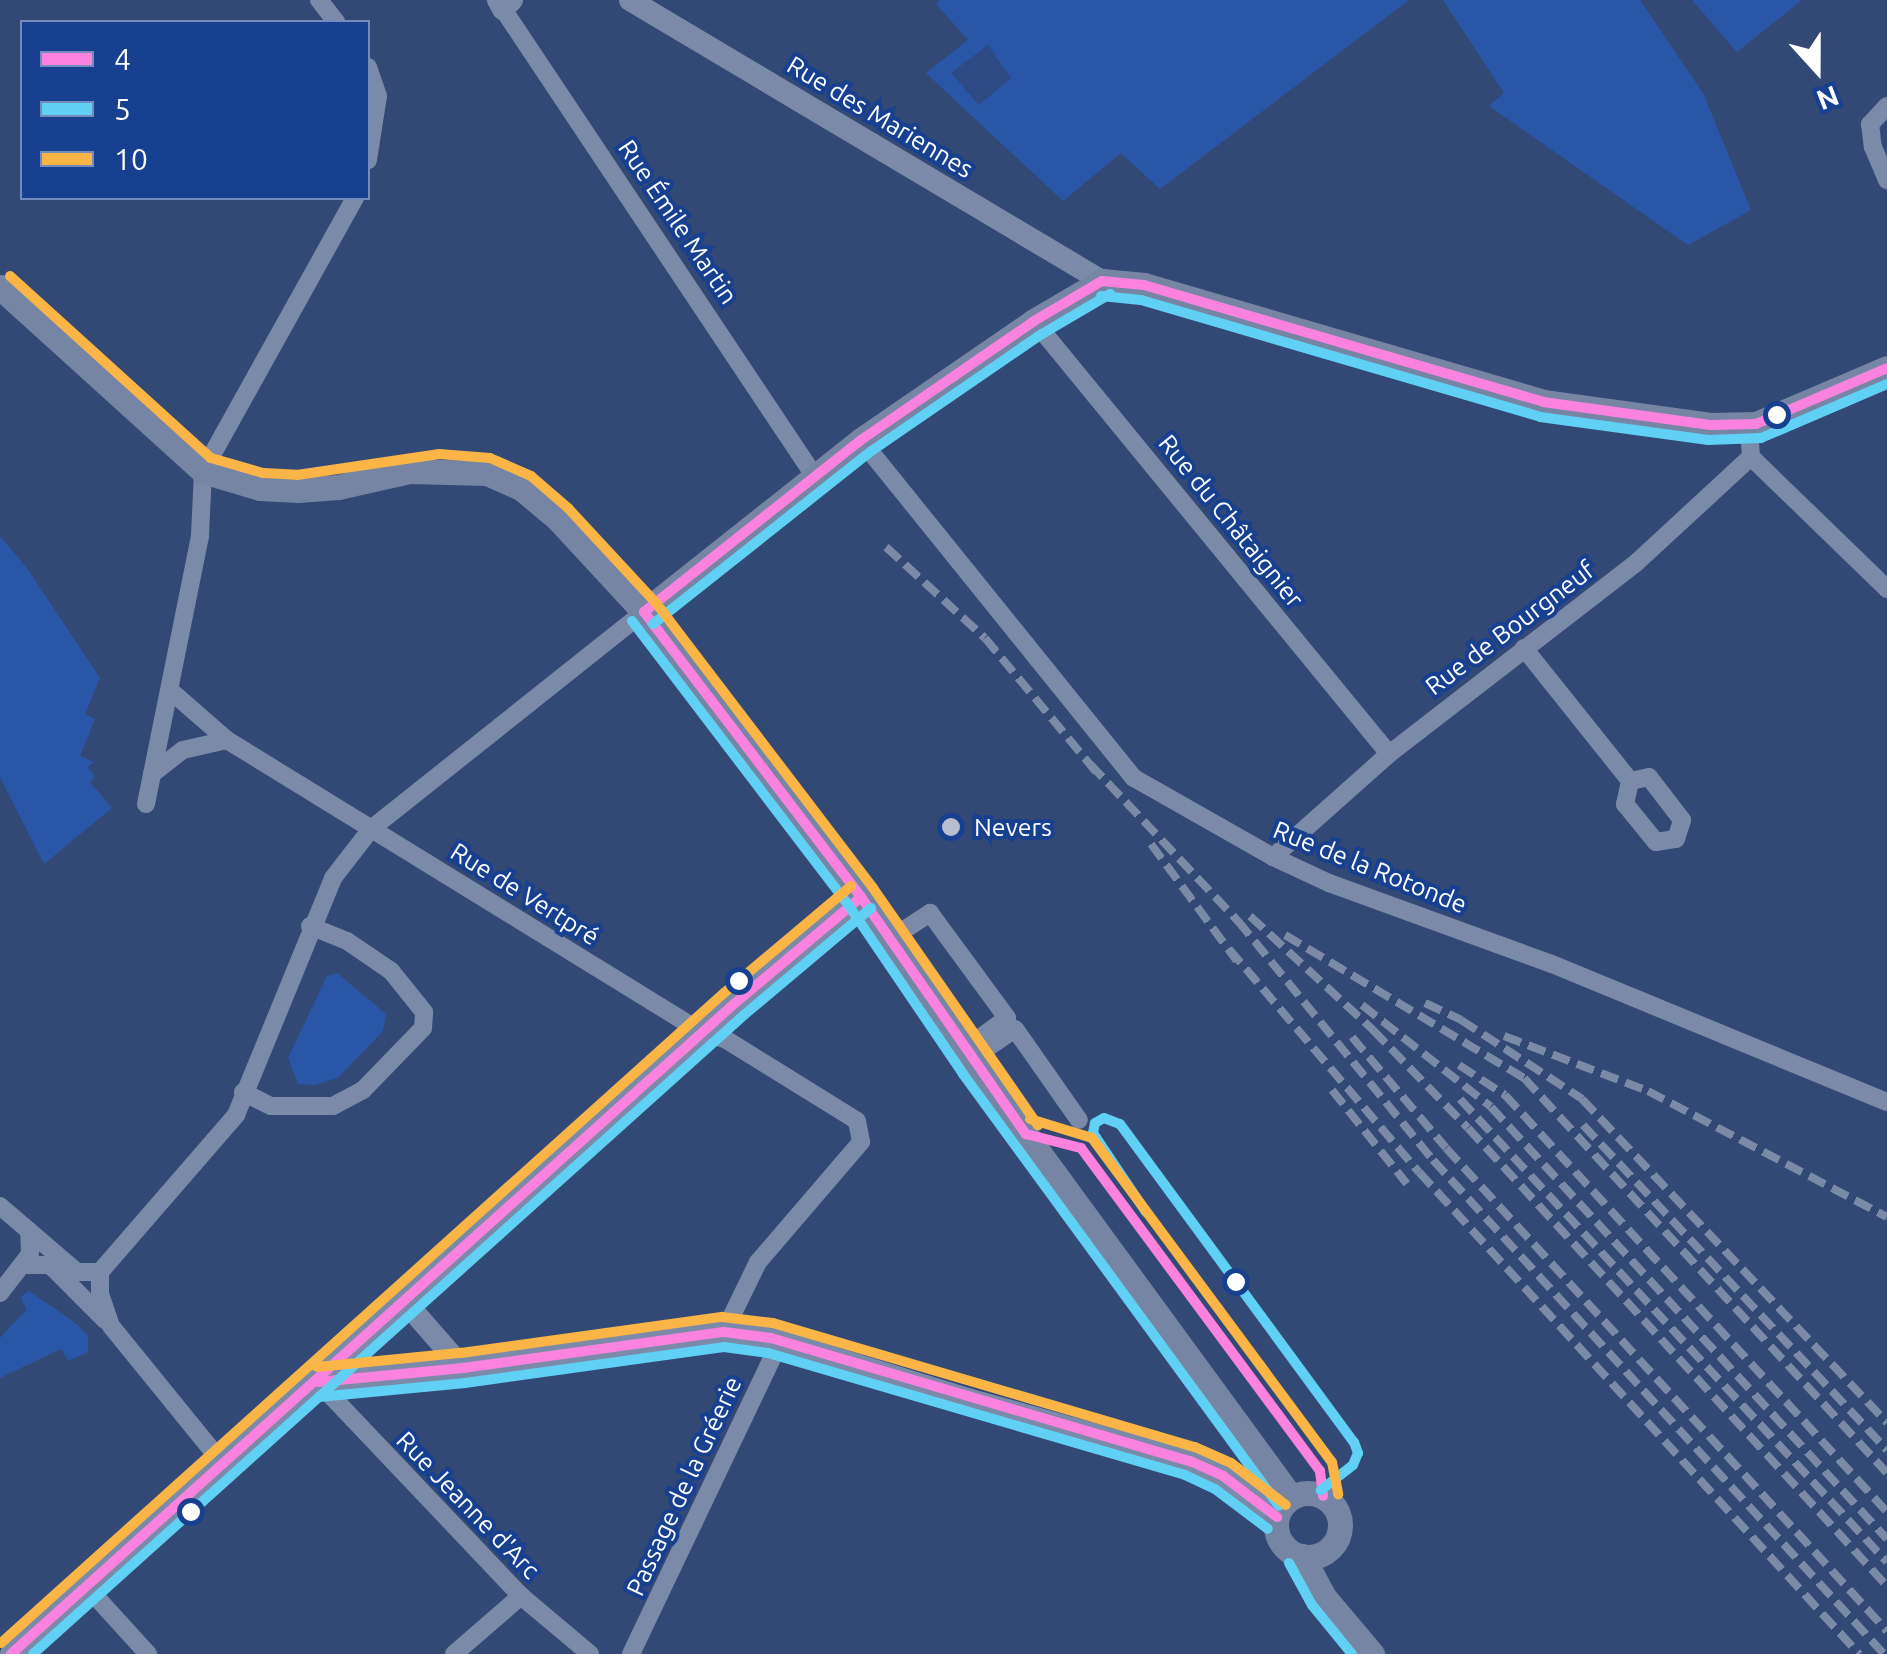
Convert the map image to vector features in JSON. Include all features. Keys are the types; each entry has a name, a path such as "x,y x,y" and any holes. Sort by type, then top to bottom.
{"main road":[{"path":"646,602 860,440 1034,321 1102,281 1144,284 1543,402 1710,425 1749,425 1887,368"},
{"path":"0,287 203,471 260,488 298,490 409,472 486,473 521,488 646,602 861,897 1284,1507 1284,1546 1311,1555"},
{"path":"1284,1507 1312,1493 1335,1508 1339,1532 1311,1555"},
{"path":"1311,1555 1317,1585 1372,1654"}],"street":[{"path":"318,0 334,20"},
{"name":"Rue des Mariennes","path":"630,0 1102,281"},
{"name":"Rue Émile Martin","path":"505,3 814,474"},
{"path":"370,73 378,96 370,147"},
{"path":"1887,106 1870,124 1873,147 1887,180"},
{"path":"146,804 172,692 200,535 203,471 354,200"},
{"name":"Rue du Châtaignier","path":"1034,321 1389,754"},
{"path":"1749,425 1751,457 1887,589"},
{"name":"Rue de la Rotonde","path":"860,440 1134,778 1273,857 1887,1102"},
{"name":"Rue de Bourgneuf","path":"1273,857 1389,754 1636,564 1751,457"},
{"path":"111,1326 100,1294 100,1272 236,1115 332,878 370,829 646,602"},
{"path":"1524,648 1630,781"},
{"name":"Rue de Vertpré","path":"172,692 227,740 702,1033 726,1039 857,1120 862,1136 758,1262 724,1332"},
{"path":"152,774 183,750 227,740"},
{"path":"11,1654 702,1033 861,897"},
{"path":"890,939 930,912 1007,1018 968,1054"},
{"path":"243,1092 272,1106 318,1109 364,1090 423,1028 425,1018 405,986 378,959 310,926"},
{"path":"968,1054 1014,1029 1078,1120"},
{"path":"0,1206 77,1272 100,1272"},
{"path":"0,1293 30,1254 29,1230"},
{"path":"24,1265 50,1265 111,1326 223,1464"},
{"path":"406,1303 463,1368"},
{"path":"318,1382 463,1368 724,1332 781,1340 968,1399 1190,1461 1284,1507"},
{"name":"Passage de la Gréerie","path":"631,1654 781,1340"},
{"name":"Rue Jeanne d'Arc","path":"318,1382 521,1596 590,1654"},
{"path":"87,1587 148,1654"},
{"path":"454,1654 521,1596"}],"shaded area":[{"path":"940,0 1409,0 1160,189 1121,153 1063,201 926,73 968,40 936,4"},
{"path":"1443,0 1640,0 1703,93 1751,210 1688,245 1489,106 1504,93"},
{"path":"1692,0 1802,0 1737,52"},
{"path":"988,45 1011,78 979,105 951,73"},
{"path":"0,536 27,568 100,678 85,714 95,719 80,756 94,762 88,767 95,777 90,782 112,808 44,864 0,777"},
{"path":"337,973 386,1014 383,1031 338,1078 315,1085 298,1084 288,1058 327,976"},
{"path":"29,1291 77,1324 88,1336 88,1352 68,1361 61,1349 0,1378 0,1338 26,1310 21,1297"}],"railway":[{"path":"886,547 985,638 1097,773"},
{"path":"1090,764 1238,921 1433,1160 1884,1654"},
{"path":"1151,844 1237,961"},
{"path":"1250,916 1373,1030 1468,1128 1887,1586"},
{"path":"1285,935 1524,1078 1887,1473"},
{"path":"1229,949 1419,1172 1859,1654"},
{"path":"1425,1003 1461,1020 1582,1099 1887,1423"},
{"path":"1362,1005 1491,1107 1887,1539"},
{"path":"1504,1036 1648,1091 1887,1217"},
{"path":"1352,1037 1446,1148 1887,1631"},
{"path":"1459,1065 1505,1095 1887,1512"},
{"path":"1332,1090 1407,1184"},
{"path":"1460,1099 1887,1562"},
{"path":"1583,1125 1887,1450"}],"transit line":[{"name":"10","path":"10,276 211,458 263,473 297,475 439,454 490,458 531,476 568,508 656,603 873,888 1038,1125"},
{"name":"4","path":"1102,281 1144,285 1543,402 1710,425 1756,424 1887,368"},
{"name":"4","path":"644,612 861,440 1034,321 1102,281"},
{"name":"5","path":"653,624 870,452 1042,334 1110,294"},
{"name":"5","path":"1101,296 1141,300 1540,417 1708,440 1761,438 1887,384"},
{"name":"4","path":"644,612 861,897 1026,1134"},
{"name":"5","path":"632,621 849,906 963,1074 1279,1506"},
{"name":"10","path":"1,1643 724,993 851,886"},
{"name":"4","path":"11,1654 734,1004 861,897"},
{"name":"5","path":"33,1654 744,1015 871,908"},
{"name":"5","path":"1146,1212 1093,1133 1095,1123 1104,1118 1120,1124 1354,1442 1358,1453 1353,1465 1321,1490"},
{"name":"10","path":"1030,1119 1092,1138 1332,1462 1338,1494"},
{"name":"4","path":"1026,1134 1081,1148 1320,1471 1323,1496"},
{"name":"10","path":"317,1367 461,1353 722,1317 773,1323 1195,1447 1231,1463 1286,1505"},
{"name":"4","path":"318,1382 463,1368 724,1332 771,1338 1190,1461 1223,1476 1277,1517"},
{"name":"5","path":"319,1397 465,1383 724,1347 768,1353 1185,1475 1215,1489 1268,1529"},
{"name":"5","path":"1289,1563 1312,1605 1352,1654"}],"place":[{"name":"Nevers","path":"951,827"}]}
